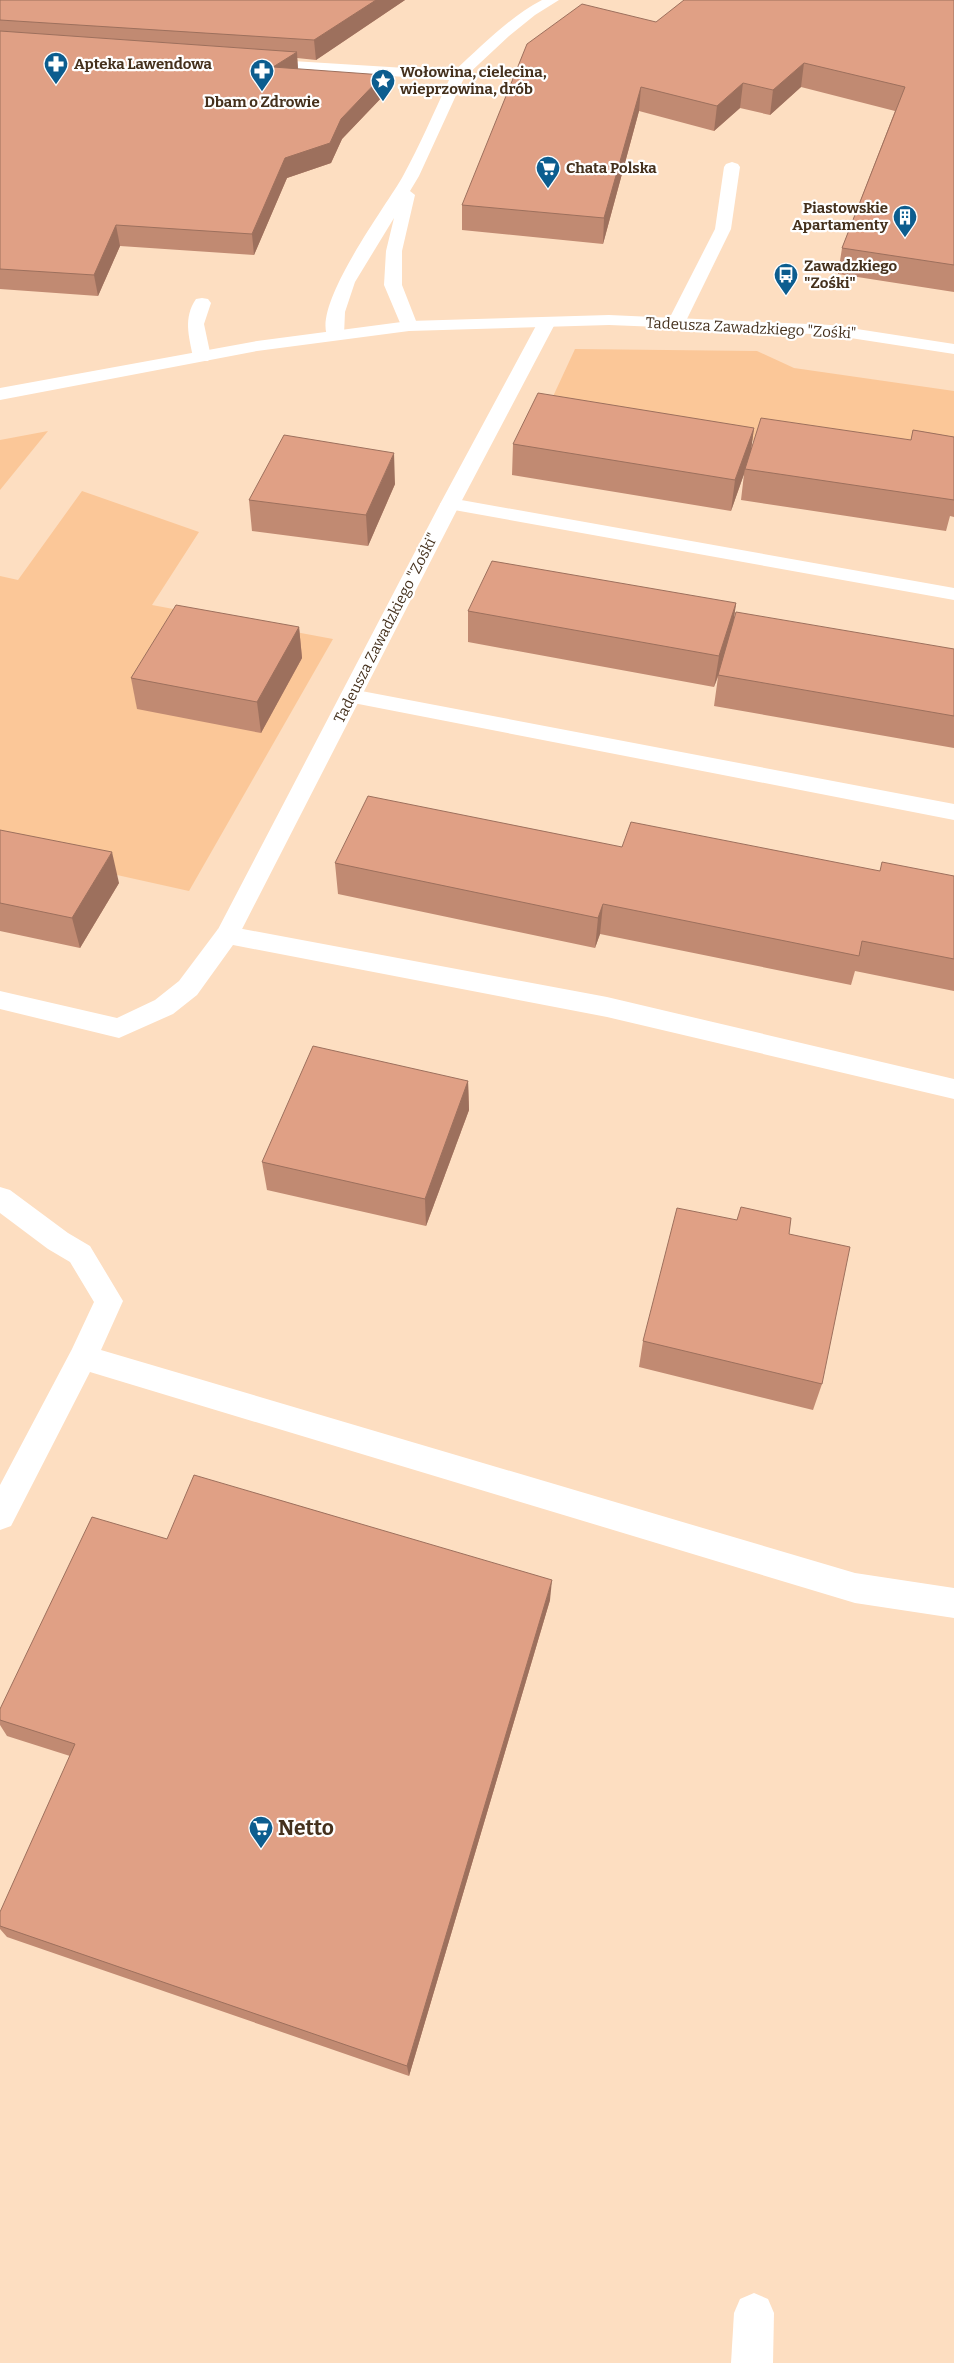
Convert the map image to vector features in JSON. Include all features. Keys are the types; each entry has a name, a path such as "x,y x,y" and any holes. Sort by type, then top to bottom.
{"street":[{"path":"335,335 336,312 346,282 411,176 458,76 504,33 530,12 552,0"},
{"path":"248,62 458,76"},
{"path":"676,323 723,229 732,166"},
{"path":"409,326 393,285 394,251 411,176"},
{"path":"202,303 195,324 202,357"},
{"name":"Tadeusza Zawadzkiego \"Zośki\"","path":"0,394 202,357 335,335 409,326 609,320 831,330 954,349"},
{"name":"Tadeusza Zawadzkiego \"Zośki\"","path":"0,1000 119,1028 164,1007 188,988 228,935 450,504 547,322"},
{"path":"450,504 954,594"},
{"path":"351,696 954,812"},
{"path":"228,935 607,1007 954,1089"},
{"path":"0,1198 58,1241 80,1254 109,1301 84,1357 0,1516"},
{"path":"84,1357 855,1588 954,1603"},
{"path":"752,2363 754,2313"}],"shaded area":[{"path":"575,349 757,351 794,368 954,391 954,459 944,469 751,440 543,418"},
{"path":"48,431 0,490 0,440"},
{"path":"82,491 199,532 152,605 333,639 189,891 0,849 0,576 18,580"}],"building":[{"path":"0,0 376,0 314,40 0,20"},
{"path":"684,0 954,0 954,265 842,248 905,87 804,63 773,90 743,83 717,106 641,87 604,218 462,205 527,44 582,4 656,22"},
{"path":"0,31 297,52 273,67 383,75 341,119 330,143 285,158 252,234 116,225 94,275 0,269"},
{"path":"538,393 754,428 735,480 513,444"},
{"path":"761,418 911,440 913,430 954,437 954,500 745,469"},
{"path":"284,435 394,453 366,515 249,500"},
{"path":"492,561 736,603 719,656 468,611"},
{"path":"176,605 299,627 257,702 131,678"},
{"path":"736,612 954,649 954,716 718,675"},
{"path":"368,796 622,847 631,822 880,871 882,862 954,876 954,959 862,941 859,956 603,904 598,918 335,863"},
{"path":"0,830 112,852 72,918 0,903"},
{"path":"313,1046 468,1081 425,1199 262,1162"},
{"path":"741,1207 791,1218 789,1234 850,1247 822,1384 643,1341 677,1208 737,1220"},
{"name":"Netto","path":"194,1475 552,1580 407,2066 0,1926 0,1912 75,1744 0,1720 0,1709 92,1517 167,1539"}],"place":[{"name":"Apteka Lawendowa","path":"56,85"},
{"name":"Dbam o Zdrowie","path":"262,92"},
{"name":"Wołowina, cielecina, wieprzowina, drób","path":"383,102"},
{"name":"Chata Polska","path":"548,189"},
{"name":"Piastowskie Apartamenty","path":"905,238"},
{"name":"Zawadzkiego \"Zośki\"","path":"786,296"},
{"name":"Netto","path":"261,1849"}]}
